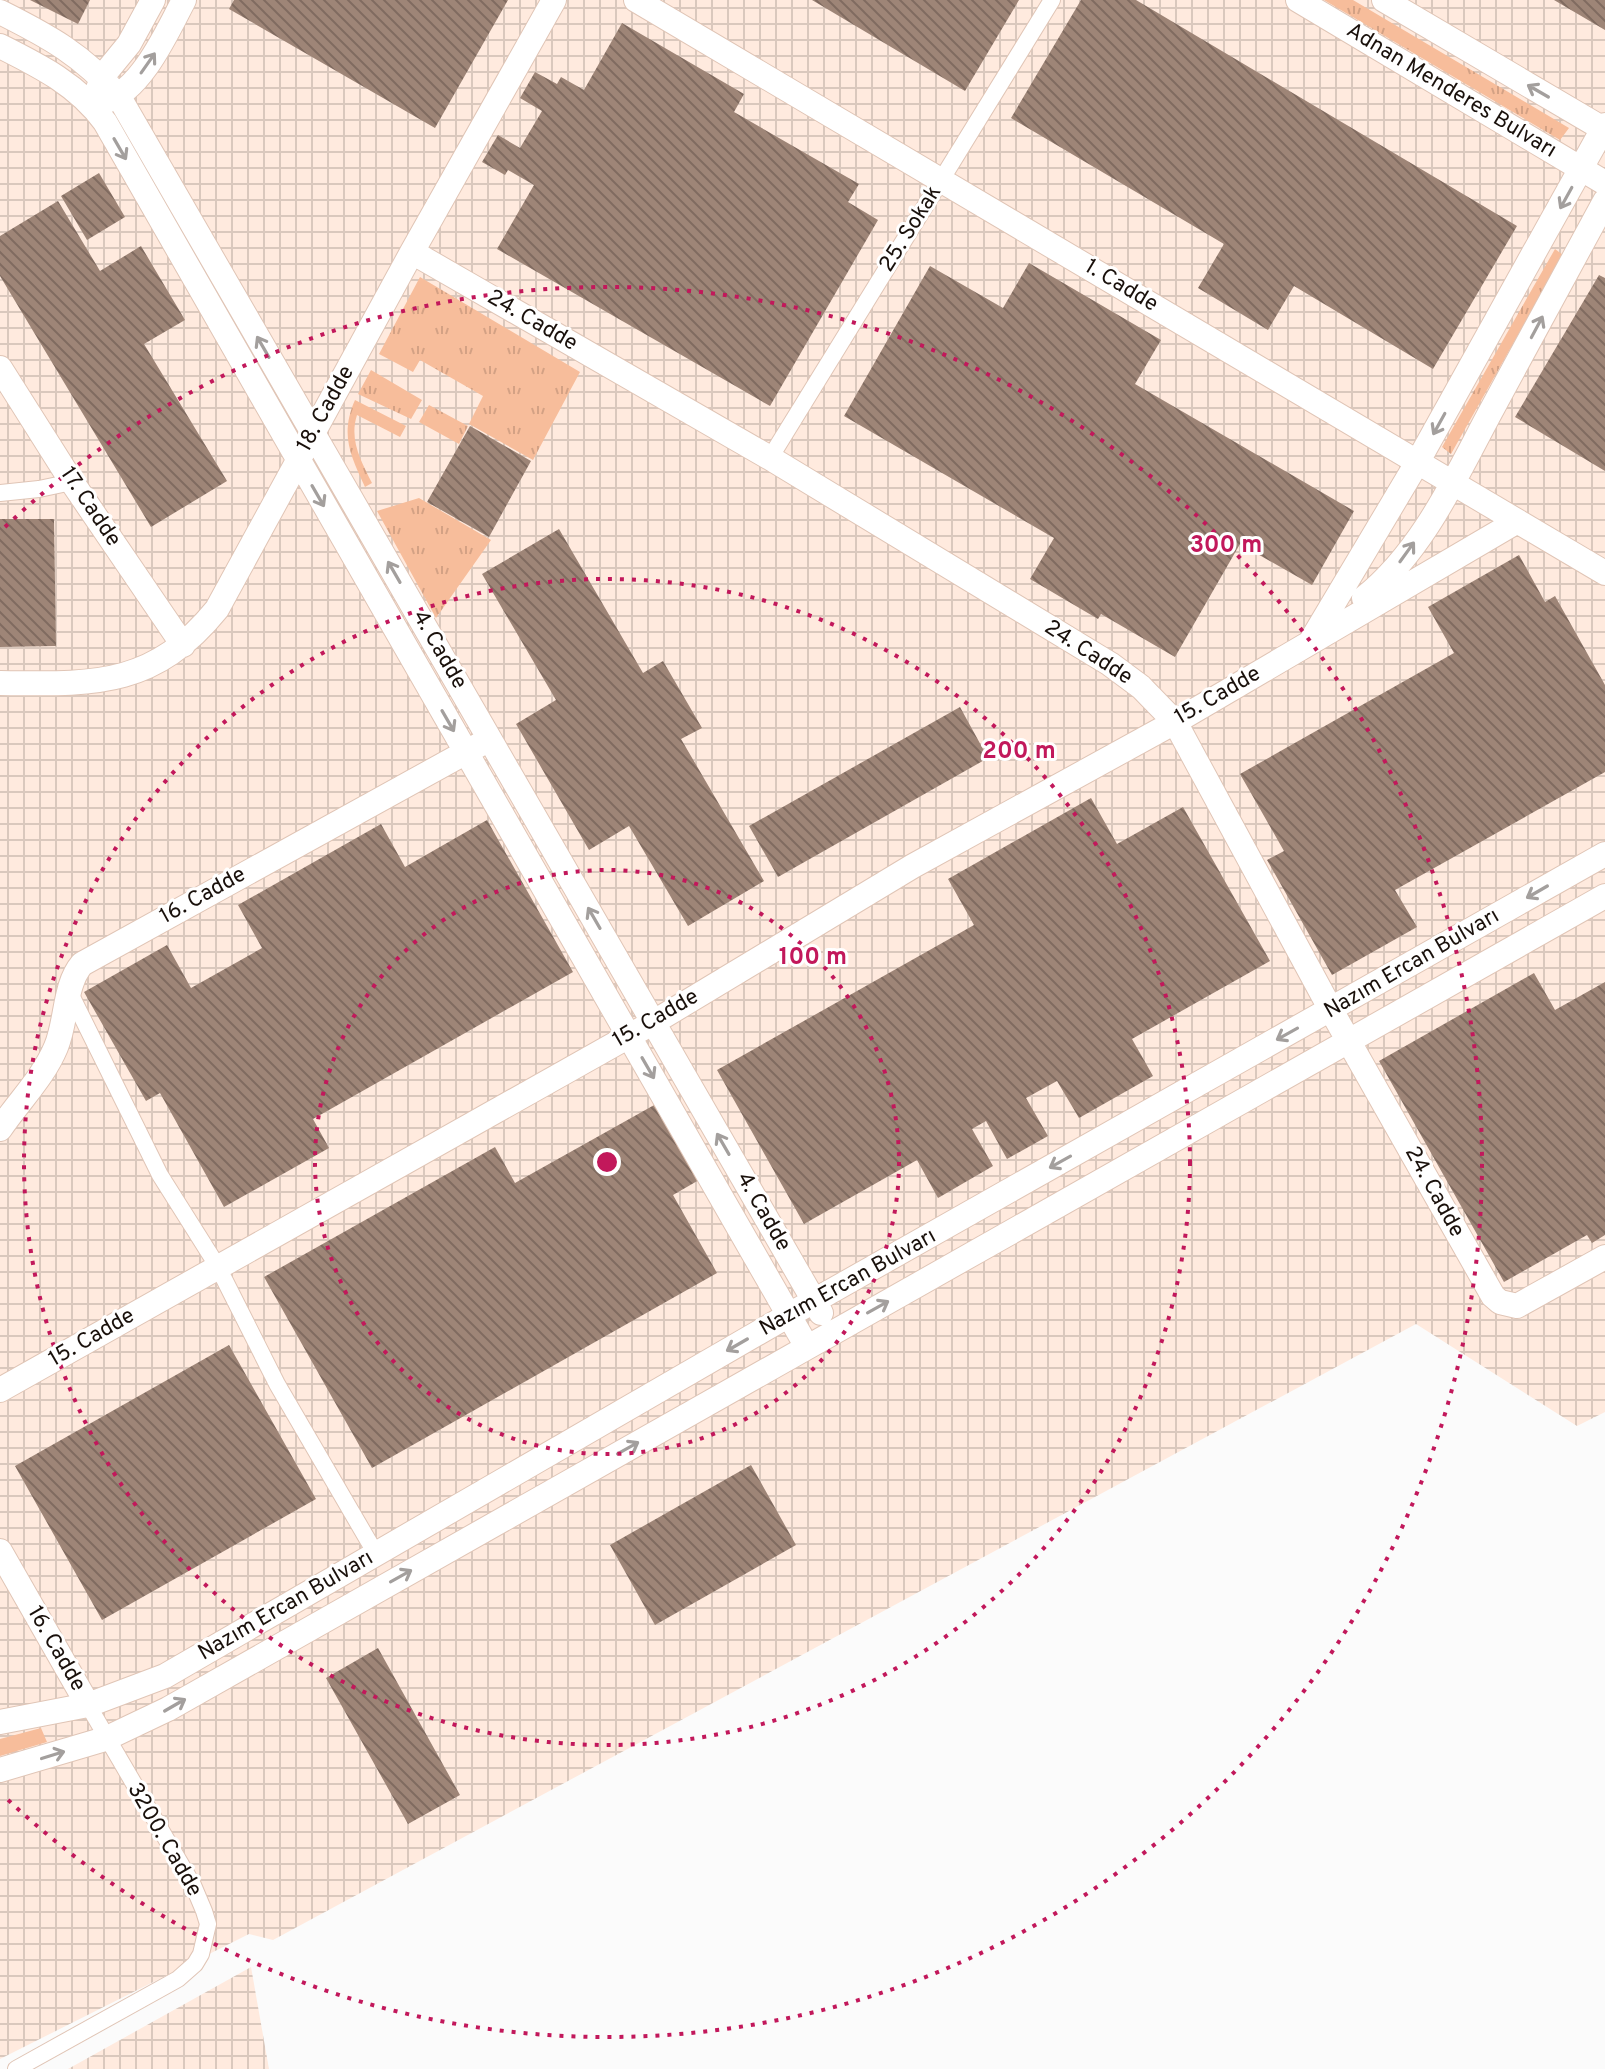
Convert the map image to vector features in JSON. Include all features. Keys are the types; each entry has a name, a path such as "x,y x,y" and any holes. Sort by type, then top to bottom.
{"street":[{"path":"93,105 102,77 129,44 153,0"},
{"path":"93,105 119,97 154,55 184,0"},
{"name":"18. Cadde","path":"0,683 58,685 97,682 129,674 157,662 183,645 217,609 554,0"},
{"name":"1. Cadde","path":"636,0 1605,573"},
{"name":"25. Sokak","path":"770,458 1052,0"},
{"name":"Adnan Menderes Bulvarı","path":"1298,0 1605,183"},
{"name":"Adnan Menderes Bulvarı","path":"1384,0 1604,128"},
{"name":"4. Cadde","path":"0,12 65,47 102,77 119,97 833,1332"},
{"name":"4. Cadde","path":"0,46 58,77 93,105 105,122 807,1347"},
{"name":"15. Cadde","path":"1310,643 1417,463 1604,128"},
{"name":"15. Cadde","path":"1310,643 1388,577 1421,533 1452,483 1605,201"},
{"name":"24. Cadde","path":"412,252 770,458 1110,664 1141,687 1175,722 1331,1010 1486,1284 1500,1302 1517,1306 1605,1257"},
{"name":"17. Cadde","path":"0,368 72,482 183,645"},
{"path":"0,493 72,482"},
{"name":"15. Cadde","path":"0,1390 654,1022 913,866 1175,722 1516,522"},
{"name":"16. Cadde","path":"0,1129 49,1063 61,1035 77,970 89,958 491,738"},
{"name":"Nazım Ercan Bulvarı","path":"0,1722 88,1705 165,1676 789,1315 1605,854"},
{"name":"Nazım Ercan Bulvarı","path":"0,1770 105,1739 168,1709 1605,896"},
{"path":"70,993 160,1175 218,1267 277,1384 376,1554"},
{"name":"16. Cadde","path":"0,1551 88,1705"},
{"name":"3200. Cadde","path":"16,2069 178,1979 195,1964 206,1941 208,1924 193,1885 105,1739 88,1705"}],"shaded area":[{"path":"0,0 1605,0 1605,1412 1577,1426 1416,1324 273,1940 249,1934 0,2059"},
{"path":"251,1967 269,2069 68,2069"}],"green space":[{"path":"1324,0 1353,0 1569,128 1560,140"},
{"path":"1555,249 1563,255 1451,454 1442,447"},
{"path":"420,277 580,372 533,460 469,424 483,396 420,360 413,372 379,354"},
{"path":"371,370 422,400 411,419 358,394"},
{"path":"355,400 406,426 400,437 357,415 355,442 372,483 365,487 349,444 348,423"},
{"path":"429,405 468,426 459,444 419,422"},
{"path":"419,498 491,540 436,618 377,511"},
{"path":"41,1728 47,1742 0,1756 0,1739"}],"building":[{"path":"30,0 90,0 78,24"},
{"path":"234,0 508,0 435,128 229,9"},
{"path":"812,0 1019,0 965,91"},
{"path":"1081,0 1136,0 1517,226 1433,369 1294,286 1268,330 1198,288 1224,244 1011,118"},
{"path":"1554,0 1605,0 1605,30"},
{"path":"622,23 744,94 734,112 859,184 848,202 878,220 770,406 497,249 534,185 508,170 505,175 482,162 498,135 520,148 542,111 520,98 535,72 557,84 561,77 584,90"},
{"path":"99,173 125,217 87,240 61,196"},
{"path":"58,201 100,271 141,246 185,320 144,344 227,481 151,527 0,276 0,236"},
{"path":"1029,263 1161,340 1135,384 1354,511 1312,585 1240,544 1175,657 1101,614 1098,619 1030,579 1054,538 844,416 930,266 1003,308"},
{"path":"1599,275 1605,278 1605,471 1515,417"},
{"path":"470,426 531,461 489,537 427,502"},
{"path":"0,519 54,519 56,646 0,647"},
{"path":"559,529 643,673 663,661 702,728 681,739 764,881 688,926 629,826 589,850 516,724 556,700 482,574"},
{"path":"1519,555 1545,602 1555,596 1605,685 1605,772 1395,890 1417,927 1332,975 1267,860 1284,851 1240,774 1454,653 1428,607"},
{"path":"960,707 988,758 778,877 749,826"},
{"path":"1091,798 1117,844 1183,807 1270,961 1132,1039 1153,1076 1079,1118 1057,1081 1026,1098 1048,1136 1007,1159 986,1121 972,1129 993,1166 938,1198 917,1160 804,1224 717,1070 974,925 948,879"},
{"path":"487,820 573,972 313,1119 329,1148 224,1207 160,1093 146,1101 84,992 167,945 191,988 262,948 238,905 381,824 405,867"},
{"path":"1534,973 1555,1010 1605,982 1605,1235 1592,1243 1587,1235 1504,1282 1379,1061"},
{"path":"656,1104 699,1180 673,1195 717,1273 372,1468 264,1277 495,1147 515,1183"},
{"path":"229,1345 316,1499 102,1620 15,1466"},
{"path":"751,1465 796,1545 655,1625 610,1545"},
{"path":"378,1648 460,1795 408,1824 326,1678"}]}
